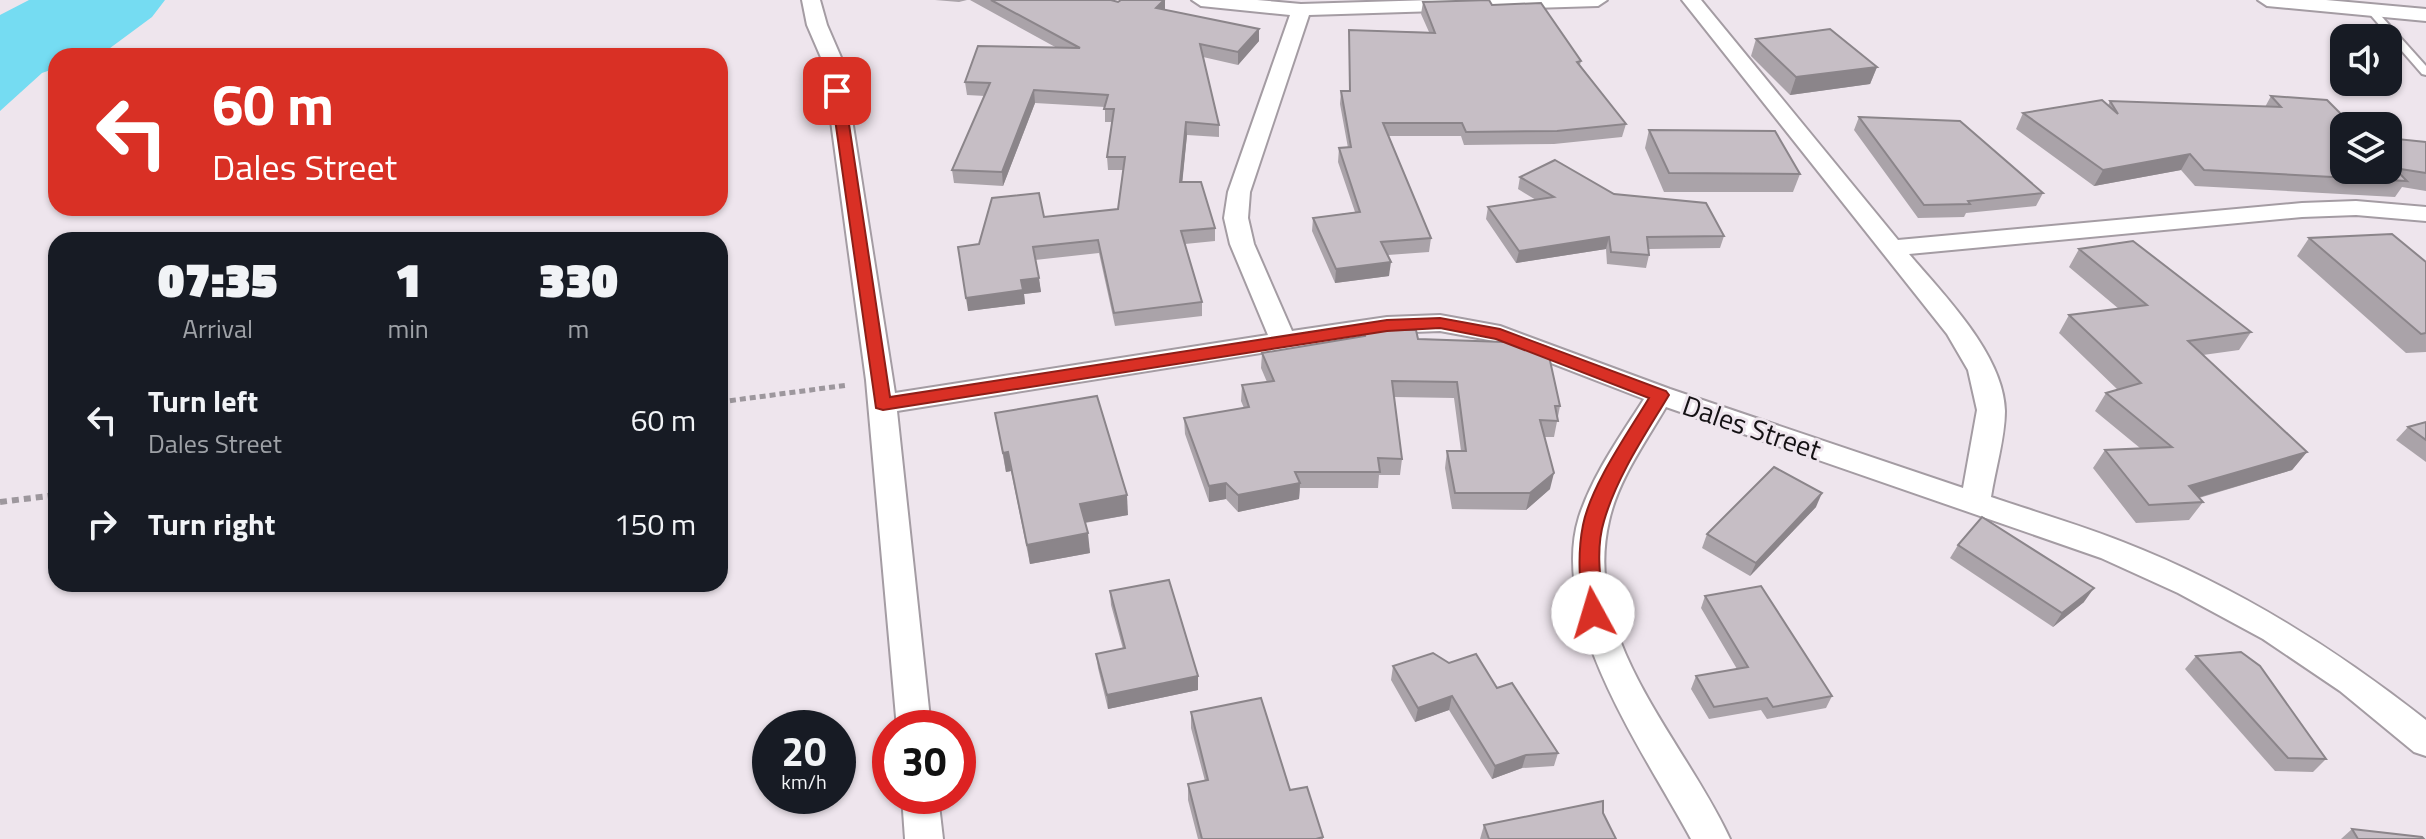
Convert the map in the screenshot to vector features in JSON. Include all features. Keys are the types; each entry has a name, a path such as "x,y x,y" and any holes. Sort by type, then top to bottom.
{"street":[{"path":"811,0 817,25 833,62 881,392 912,710"},
{"path":"1201,0 1301,10 1598,0"},
{"path":"1691,0 1958,330 1981,370 1991,410 1975,503"},
{"path":"2267,0 2426,15"},
{"path":"1284,342 1242,244 1236,218 1239,192 1301,10"},
{"path":"1891,248 2302,210 2356,208 2426,214"},
{"name":"Dales Street","path":"881,392 1284,342 1411,323 1469,326 1500,334 1660,395 2112,550 2202,591 2275,630 2352,681 2426,741"},
{"path":"1660,395 1620,461 1593,522 1589,567 1593,613 1611,661 1711,839"},
{"path":"922,814 924,839"}],"lane":[{"path":"2371,10 2426,72"}],"path":[{"path":"728,402 881,392"},
{"path":"0,502 48,496"}],"water":[{"path":"29,0 165,0 152,17 110,48 48,48 48,71 0,111 0,15"}],"building":[{"path":"991,0 1164,0 1156,8 1259,29 1238,52 1200,44 1219,125 1186,122 1180,182 1201,182 1215,228 1181,231 1202,302 1114,313 1098,240 1033,247 1039,278 1021,280 1023,290 966,298 958,247 979,244 992,198 1039,193 1044,217 1118,209 1125,157 1107,157 1114,109 1104,109 1108,95 1034,90 1002,172 952,170 990,83 965,82 978,46 1080,48"},
{"path":"1489,0 1492,5 1541,3 1581,61 1577,62 1626,124 1557,131 1466,132 1462,123 1383,123 1431,238 1381,242 1391,262 1336,269 1313,218 1360,212 1339,148 1351,147 1341,91 1350,91 1349,30 1435,33 1423,2"},
{"path":"1830,29 1877,67 1796,77 1756,39"},
{"path":"2271,96 2327,100 2339,112 2330,112 2330,177 2204,170 2190,154 2103,170 2023,113 2102,100 2118,114 2110,101 2281,107"},
{"path":"1859,117 1960,121 2043,193 1968,201 1970,204 1924,205"},
{"path":"1649,130 1775,131 1800,174 1669,173"},
{"path":"2402,139 2426,142 2426,173 2402,169"},
{"path":"1555,160 1614,194 1706,203 1724,236 1647,237 1649,255 1611,252 1609,237 1519,251 1488,207 1554,197 1520,177"},
{"path":"2392,234 2426,262 2426,333 2421,334 2309,238"},
{"path":"2133,241 2251,332 2188,341 2307,452 2189,486 2203,502 2149,505 2105,450 2172,447 2106,393 2141,383 2069,315 2147,305 2079,249"},
{"path":"1364,330 1416,330 1418,339 1536,343 1547,347 1560,406 1555,406 1558,421 1540,420 1554,473 1530,493 1455,493 1447,451 1466,451 1457,382 1392,381 1402,459 1378,458 1380,472 1295,472 1300,483 1238,495 1226,483 1209,486 1184,418 1249,407 1242,385 1274,381 1262,353 1365,336"},
{"path":"1097,396 1127,495 1080,504 1088,533 1027,545 1008,452 1003,453 995,413"},
{"path":"2426,422 2426,440 2408,427"},
{"path":"1774,467 1822,493 1756,563 1707,534"},
{"path":"1982,517 2094,588 2062,613 1958,545"},
{"path":"1169,580 1198,676 1107,695 1096,654 1125,648 1110,591"},
{"path":"1761,586 1832,696 1773,707 1767,698 1714,707 1696,676 1748,667 1705,596"},
{"path":"2241,652 2260,666 2326,759 2288,758 2196,656"},
{"path":"1433,653 1449,663 1476,654 1497,688 1512,683 1558,753 1526,755 1495,766 1452,696 1418,708 1393,666"},
{"path":"1261,698 1290,790 1307,787 1323,837 1202,839 1188,784 1208,780 1191,712"},
{"path":"1603,801 1603,813 1616,839 1489,839 1484,825"},
{"path":"2352,829 2422,837 2424,839 2358,839"}],"route":[{"path":"837,91 883,404 1387,325 1440,323 1500,334 1660,395 1605,489 1593,522 1589,567 1593,613"}]}
